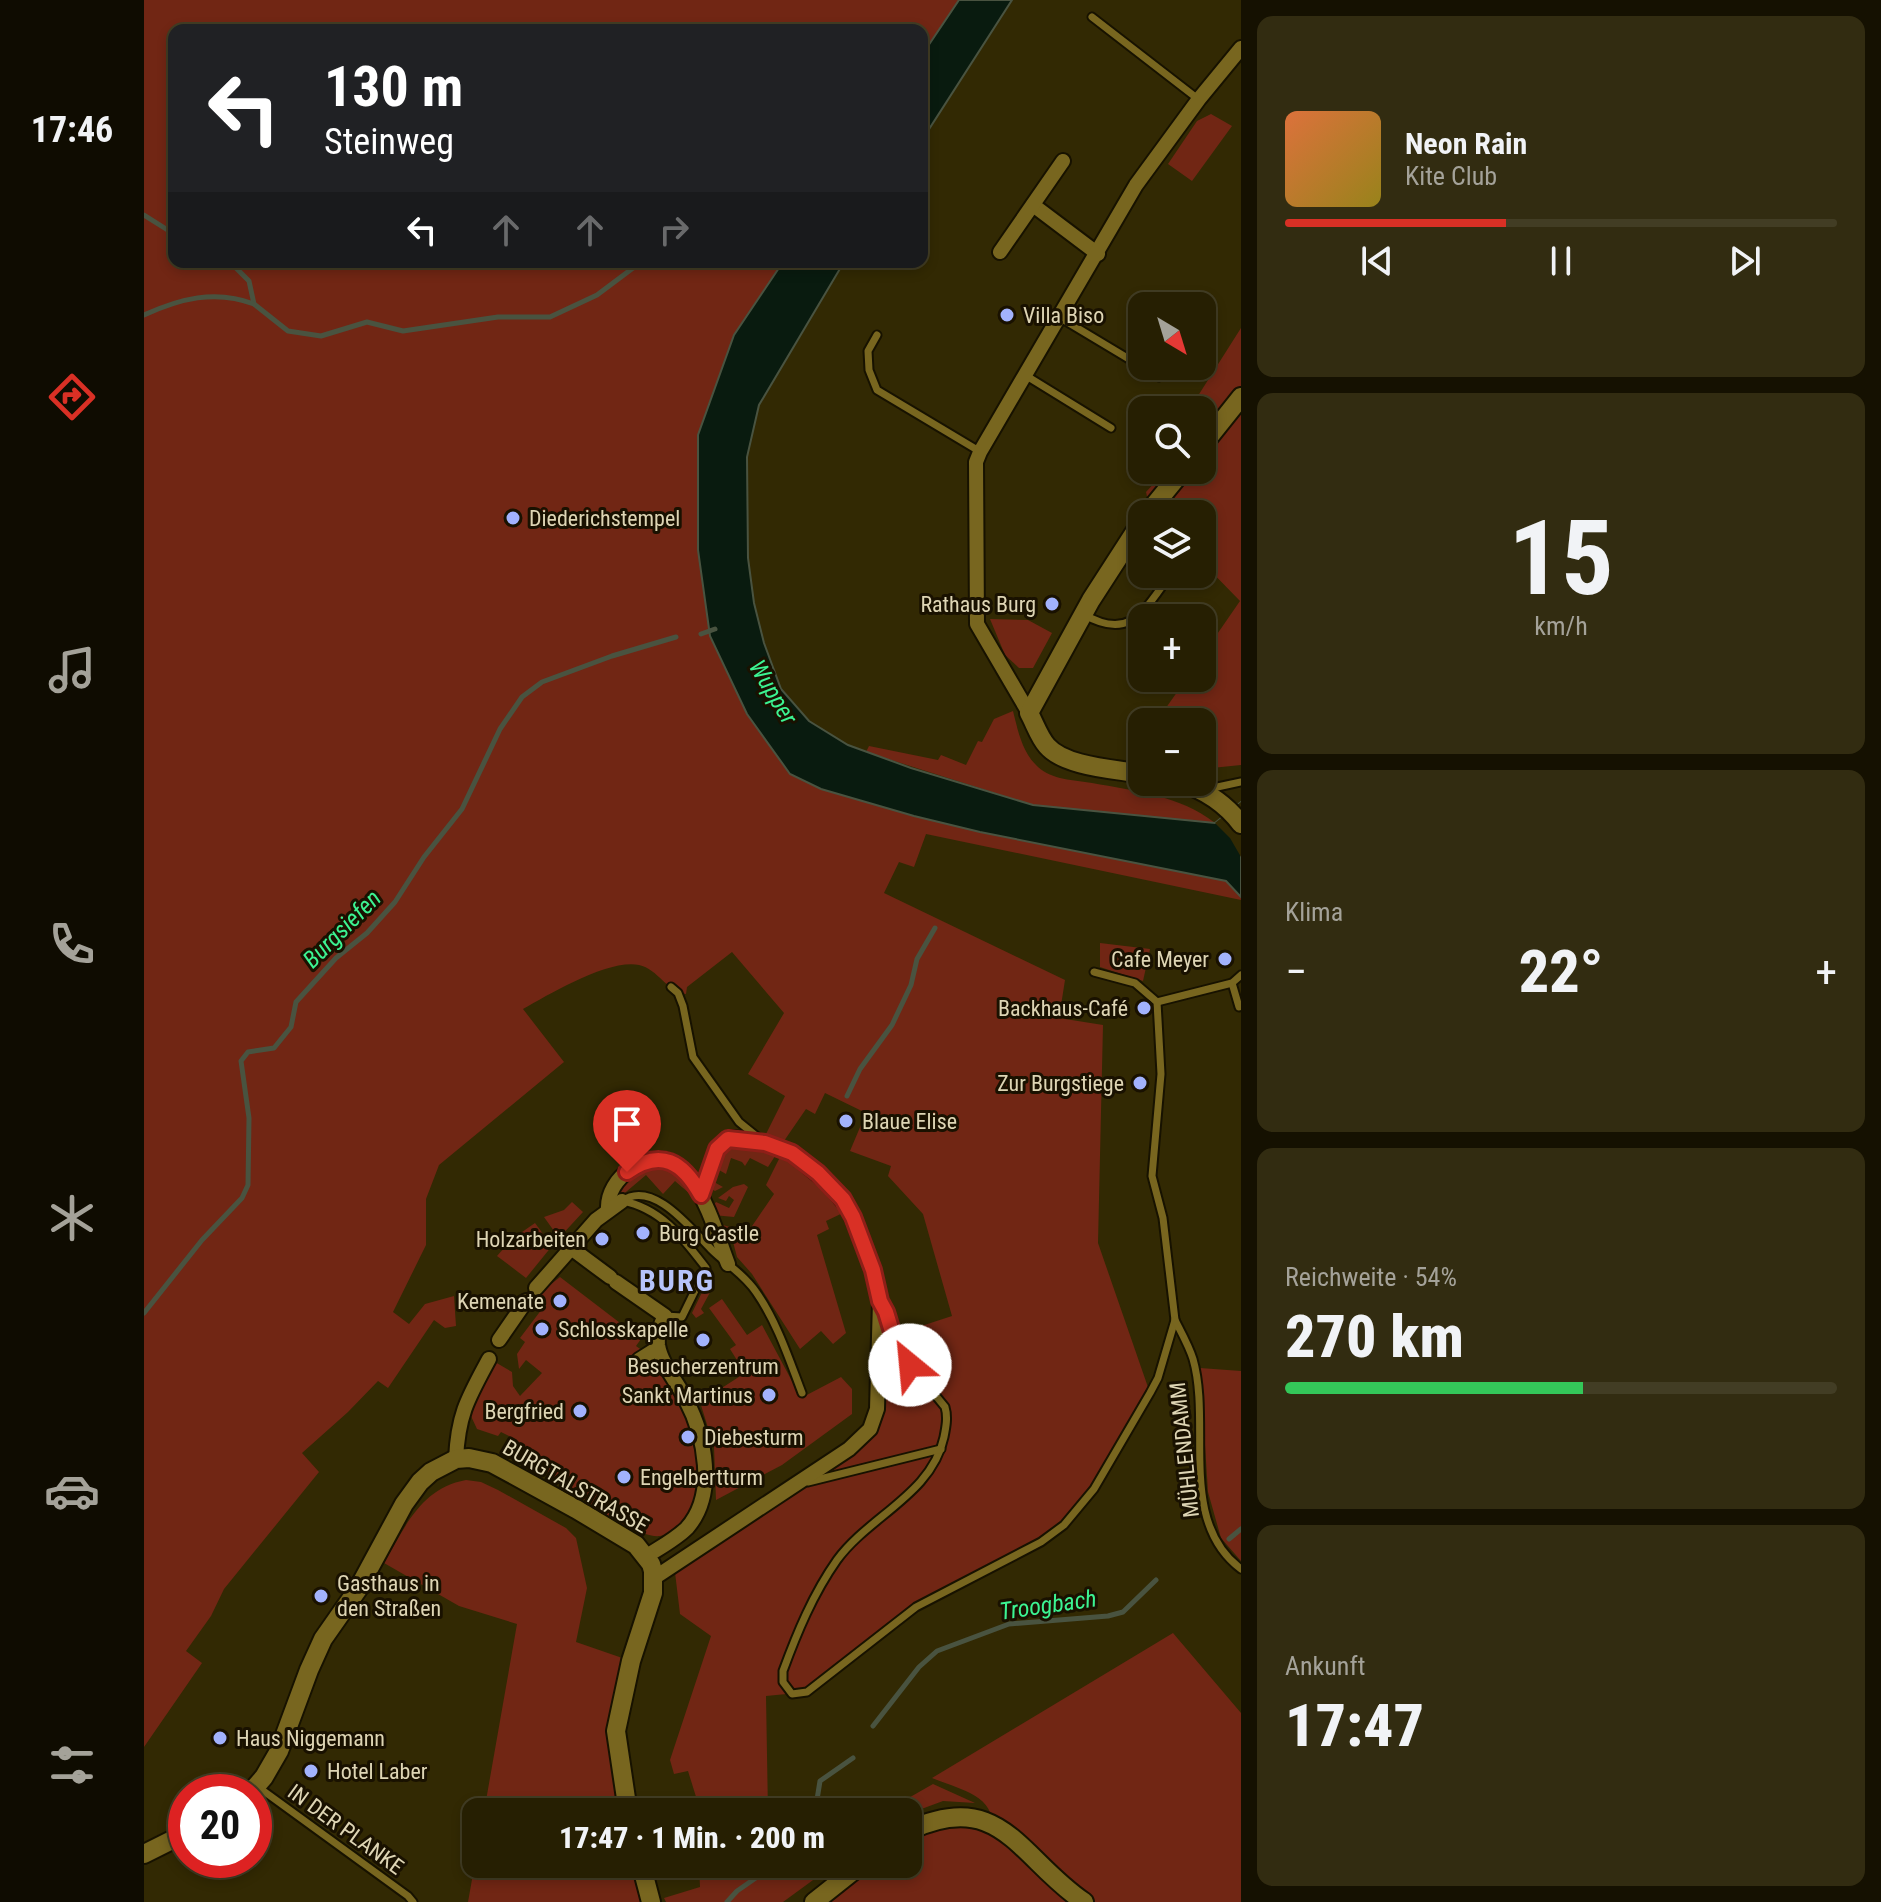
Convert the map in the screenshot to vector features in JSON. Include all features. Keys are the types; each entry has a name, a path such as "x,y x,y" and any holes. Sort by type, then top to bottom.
{"main road":[{"path":"1216,428 1241,397"},
{"path":"1158,500 1172,484"},
{"path":"1128,543 1082,614 1029,713 1045,743 1056,754 1080,763 1128,772"},
{"path":"1210,796 1236,817"},
{"path":"265,1774 284,1740 315,1654 363,1582 404,1504 425,1478 456,1459"},
{"name":"BURGTALSTRASSE","path":"456,1459 482,1459 514,1473 628,1540 647,1556 654,1578"},
{"path":"626,1798 616,1731 631,1661 653,1593 654,1578"},
{"path":"922,1825 958,1816 992,1824 1020,1844 1084,1902"},
{"path":"144,1854 168,1842"},
{"path":"645,1878 651,1902"},
{"path":"814,1902 844,1878"}],"street":[{"path":"1029,713 977,624 976,472 980,452 1136,185 1241,48"},
{"path":"1000,252 1063,161"},
{"path":"1033,205 1098,254"},
{"path":"654,1578 849,1449 870,1429 877,1409 880,1301 873,1270 843,1199 818,1173 792,1153 765,1143 734,1138 722,1144 709,1168 701,1195"},
{"path":"608,1210 609,1198 620,1178 638,1165 653,1160 670,1162 685,1170 701,1195 728,1264"},
{"path":"536,1288 608,1210 622,1201"},
{"path":"571,1248 665,1316 658,1333 658,1348 698,1426 705,1473 694,1519 685,1530 647,1556"},
{"path":"499,1340 526,1301"},
{"path":"639,1360 658,1348"},
{"path":"456,1459 458,1427 466,1402 489,1359"}],"lane":[{"path":"1092,17 1199,99"},
{"path":"1059,317 1128,358"},
{"path":"877,335 868,351 869,370 877,390 980,452"},
{"path":"1025,375 1111,428"},
{"path":"1082,614 1111,626 1126,624 1148,605 1161,588"},
{"path":"1216,787 1241,782"},
{"path":"880,1301 904,1357 945,1407 947,1417 941,1449 927,1476 858,1535 822,1584 783,1671 783,1682 792,1694 807,1692 916,1607 1041,1542 1064,1525 1094,1489 1158,1378 1175,1320 1163,1218 1152,1176 1161,1082 1157,1002 1135,983 1094,972"},
{"path":"1157,1002 1232,983 1241,975"},
{"path":"1232,983 1239,1007"},
{"path":"671,987 678,993 683,1006 693,1057 739,1122 765,1143"},
{"path":"622,1201 636,1194 649,1197 684,1219 757,1293 784,1345 802,1393"},
{"path":"622,1201 645,1206 663,1218 706,1268 682,1317 665,1316"},
{"name":"MÜHLENDAMM","path":"1175,1320 1196,1376 1206,1512 1217,1542 1241,1569"},
{"path":"795,1485 941,1449"},
{"name":"IN DER PLANKE","path":"272,1802 413,1902"}],"shaded area":[{"path":"144,0 959,0 928,46 928,24 168,24 168,268 779,268 734,335 698,550 710,636 747,714 790,774 821,789 914,816 1226,881 1241,897 1241,900 926,834 914,867 899,862 884,893 1065,980 1059,1018 1103,1025 1098,1243 1150,1393 1078,1510 1041,1542 916,1607 807,1692 766,1696 768,1798 696,1798 688,1771 674,1774 670,1760 711,1636 680,1614 674,1564 870,1429 880,1301 889,1299 900,1333 952,1316 923,1214 888,1176 891,1166 850,1151 866,1113 825,1093 815,1114 806,1109 784,1141 766,1134 785,1096 748,1074 784,1013 732,952 687,987 686,994 673,989 646,967 612,967 580,979 523,1009 564,1062 439,1165 426,1199 426,1245 393,1312 409,1324 425,1304 454,1296 456,1326 445,1328 434,1320 388,1388 378,1381 302,1453 319,1472 224,1589 211,1616 186,1651 202,1663 144,1747"},
{"path":"1211,114 1232,126 1192,181 1168,164 1197,121"},
{"path":"1241,328 1241,765 1216,768 1216,708 1166,708 1177,692 1216,692 1216,636 1240,601 1216,576 1216,500 1148,500 1146,492 1153,484 1216,484 1216,396 1198,396 1208,380 1216,380 1216,367"},
{"path":"990,619 1028,620 1052,633 1033,668 1019,668 1005,655"},
{"path":"1013,711 1024,748 1038,767 1050,775 1128,790 1128,796 1156,796 1172,800 1215,823 1033,805 866,752 869,746 938,760 941,755 966,765 994,719"},
{"path":"1100,943 1150,949 1143,981 1100,967"},
{"path":"735,1145 777,1153 768,1167 750,1158 745,1166 731,1158 726,1174 719,1170 714,1182 723,1187 715,1191 708,1187 721,1153"},
{"path":"782,1153 807,1168 847,1211 826,1221 829,1229 817,1235 846,1333 833,1344 821,1331 800,1349 752,1274 737,1257 732,1238 726,1241 719,1224 748,1232 774,1194 766,1185"},
{"path":"658,1166 679,1172 692,1191 690,1194 675,1181 663,1194 646,1175 620,1197 617,1193 635,1175"},
{"path":"744,1184 748,1187 734,1217 713,1215 711,1209 716,1202 729,1208 734,1200 729,1196 726,1201 718,1198 733,1187"},
{"path":"572,1202 583,1212 559,1238 544,1217 564,1210"},
{"path":"535,1223 552,1246 526,1278 497,1256 512,1239"},
{"path":"560,1277 641,1339 636,1346 658,1362 690,1416 697,1443 696,1493 684,1521 674,1531 660,1536 646,1534 607,1515 544,1469 516,1445 517,1440 501,1432 498,1436 477,1429 470,1414 495,1362 512,1372 513,1386 520,1396 542,1373 526,1360 519,1369 517,1354 525,1342 520,1338 545,1305 535,1297"},
{"path":"707,1282 714,1285 701,1309 704,1313 696,1318 692,1313"},
{"path":"722,1299 747,1335 762,1325 801,1398 841,1377 852,1389 852,1414 782,1465 716,1500 714,1447 700,1402 745,1373 730,1349 736,1345 709,1308"},
{"path":"1200,1368 1241,1371 1241,1561 1221,1538 1208,1492"},
{"path":"466,1480 481,1482 566,1528 576,1538 587,1588 576,1642 631,1661 616,1731 626,1798 486,1798 517,1624 459,1606 384,1563 416,1511 437,1491"},
{"path":"1173,1633 1241,1713 1241,1902 814,1902 844,1878 922,1878 922,1830 992,1824 991,1814 980,1799 932,1778"},
{"path":"933,1784 975,1803 943,1801 922,1809 922,1798 908,1798"},
{"path":"472,1878 645,1878 651,1902 468,1902"},
{"path":"700,1878 816,1878 783,1902 666,1902 664,1898 700,1887"}],"water":[{"path":"959,0 1012,0 928,131 928,46"},
{"name":"Wupper","path":"779,268 840,268 759,405 747,457 748,558 754,603 764,643 781,689 809,721 848,745 911,768 1033,805 1215,823 1241,802 1241,897 1226,881 914,816 821,789 790,774 747,714 710,636 698,550 698,435 734,335"}],"pier":[{"path":"1241,802 1241,857 1230,838 1215,823"}],"waterway":[{"path":"144,215 168,230"},
{"path":"236,268 249,281 254,304 288,331 321,336 367,322 403,331 498,317 550,317 597,295 633,268"},
{"path":"144,315 170,304 198,298 225,297 254,304"},
{"name":"Burgsiefen","path":"701,634 715,629"},
{"name":"Burgsiefen","path":"144,1313 202,1240 242,1198 248,1185 249,1118 241,1061 248,1052 274,1048 291,1027 296,1002 336,958 367,933 395,902 424,857 462,809 500,729 522,697 542,682 676,637"},
{"path":"847,1096 860,1069 892,1025 911,985 917,959 935,928"},
{"name":"Troogbach","path":"1229,1539 1241,1529"},
{"name":"Troogbach","path":"873,1726 919,1667 937,1651 1009,1624 1108,1616 1123,1612 1156,1580"},
{"name":"Troogbach","path":"817,1798 820,1781 853,1758"},
{"name":"Troogbach","path":"727,1902 756,1878"}],"place":[{"name":"Villa Biso","path":"1007,315"},
{"name":"Diederichstempel","path":"513,518"},
{"name":"Rathaus Burg","path":"1052,604"},
{"name":"Cafe Meyer","path":"1225,959"},
{"name":"Backhaus-Café","path":"1144,1008"},
{"name":"Zur Burgstiege","path":"1140,1083"},
{"name":"Blaue Elise","path":"846,1121"},
{"name":"Burg Castle","path":"643,1233"},
{"name":"Holzarbeiten","path":"602,1239"},
{"name":"Kemenate","path":"560,1301"},
{"name":"Schlosskapelle","path":"542,1329"},
{"name":"Besucherzentrum","path":"703,1340"},
{"name":"Sankt Martinus","path":"769,1395"},
{"name":"Bergfried","path":"580,1411"},
{"name":"Diebesturm","path":"688,1437"},
{"name":"Engelbertturm","path":"624,1477"},
{"name":"Gasthaus in den Straßen","path":"321,1596"},
{"name":"Haus Niggemann","path":"220,1738"},
{"name":"Hotel Laber","path":"311,1771"}],"district":[{"name":"BURG","path":"677,1281"}],"route":[{"path":"627,1172 643,1162 670,1162 690,1175 701,1195 717,1149 728,1139 765,1143 792,1153 837,1191 848,1207 873,1270 880,1301 893,1335 910,1365"}]}
